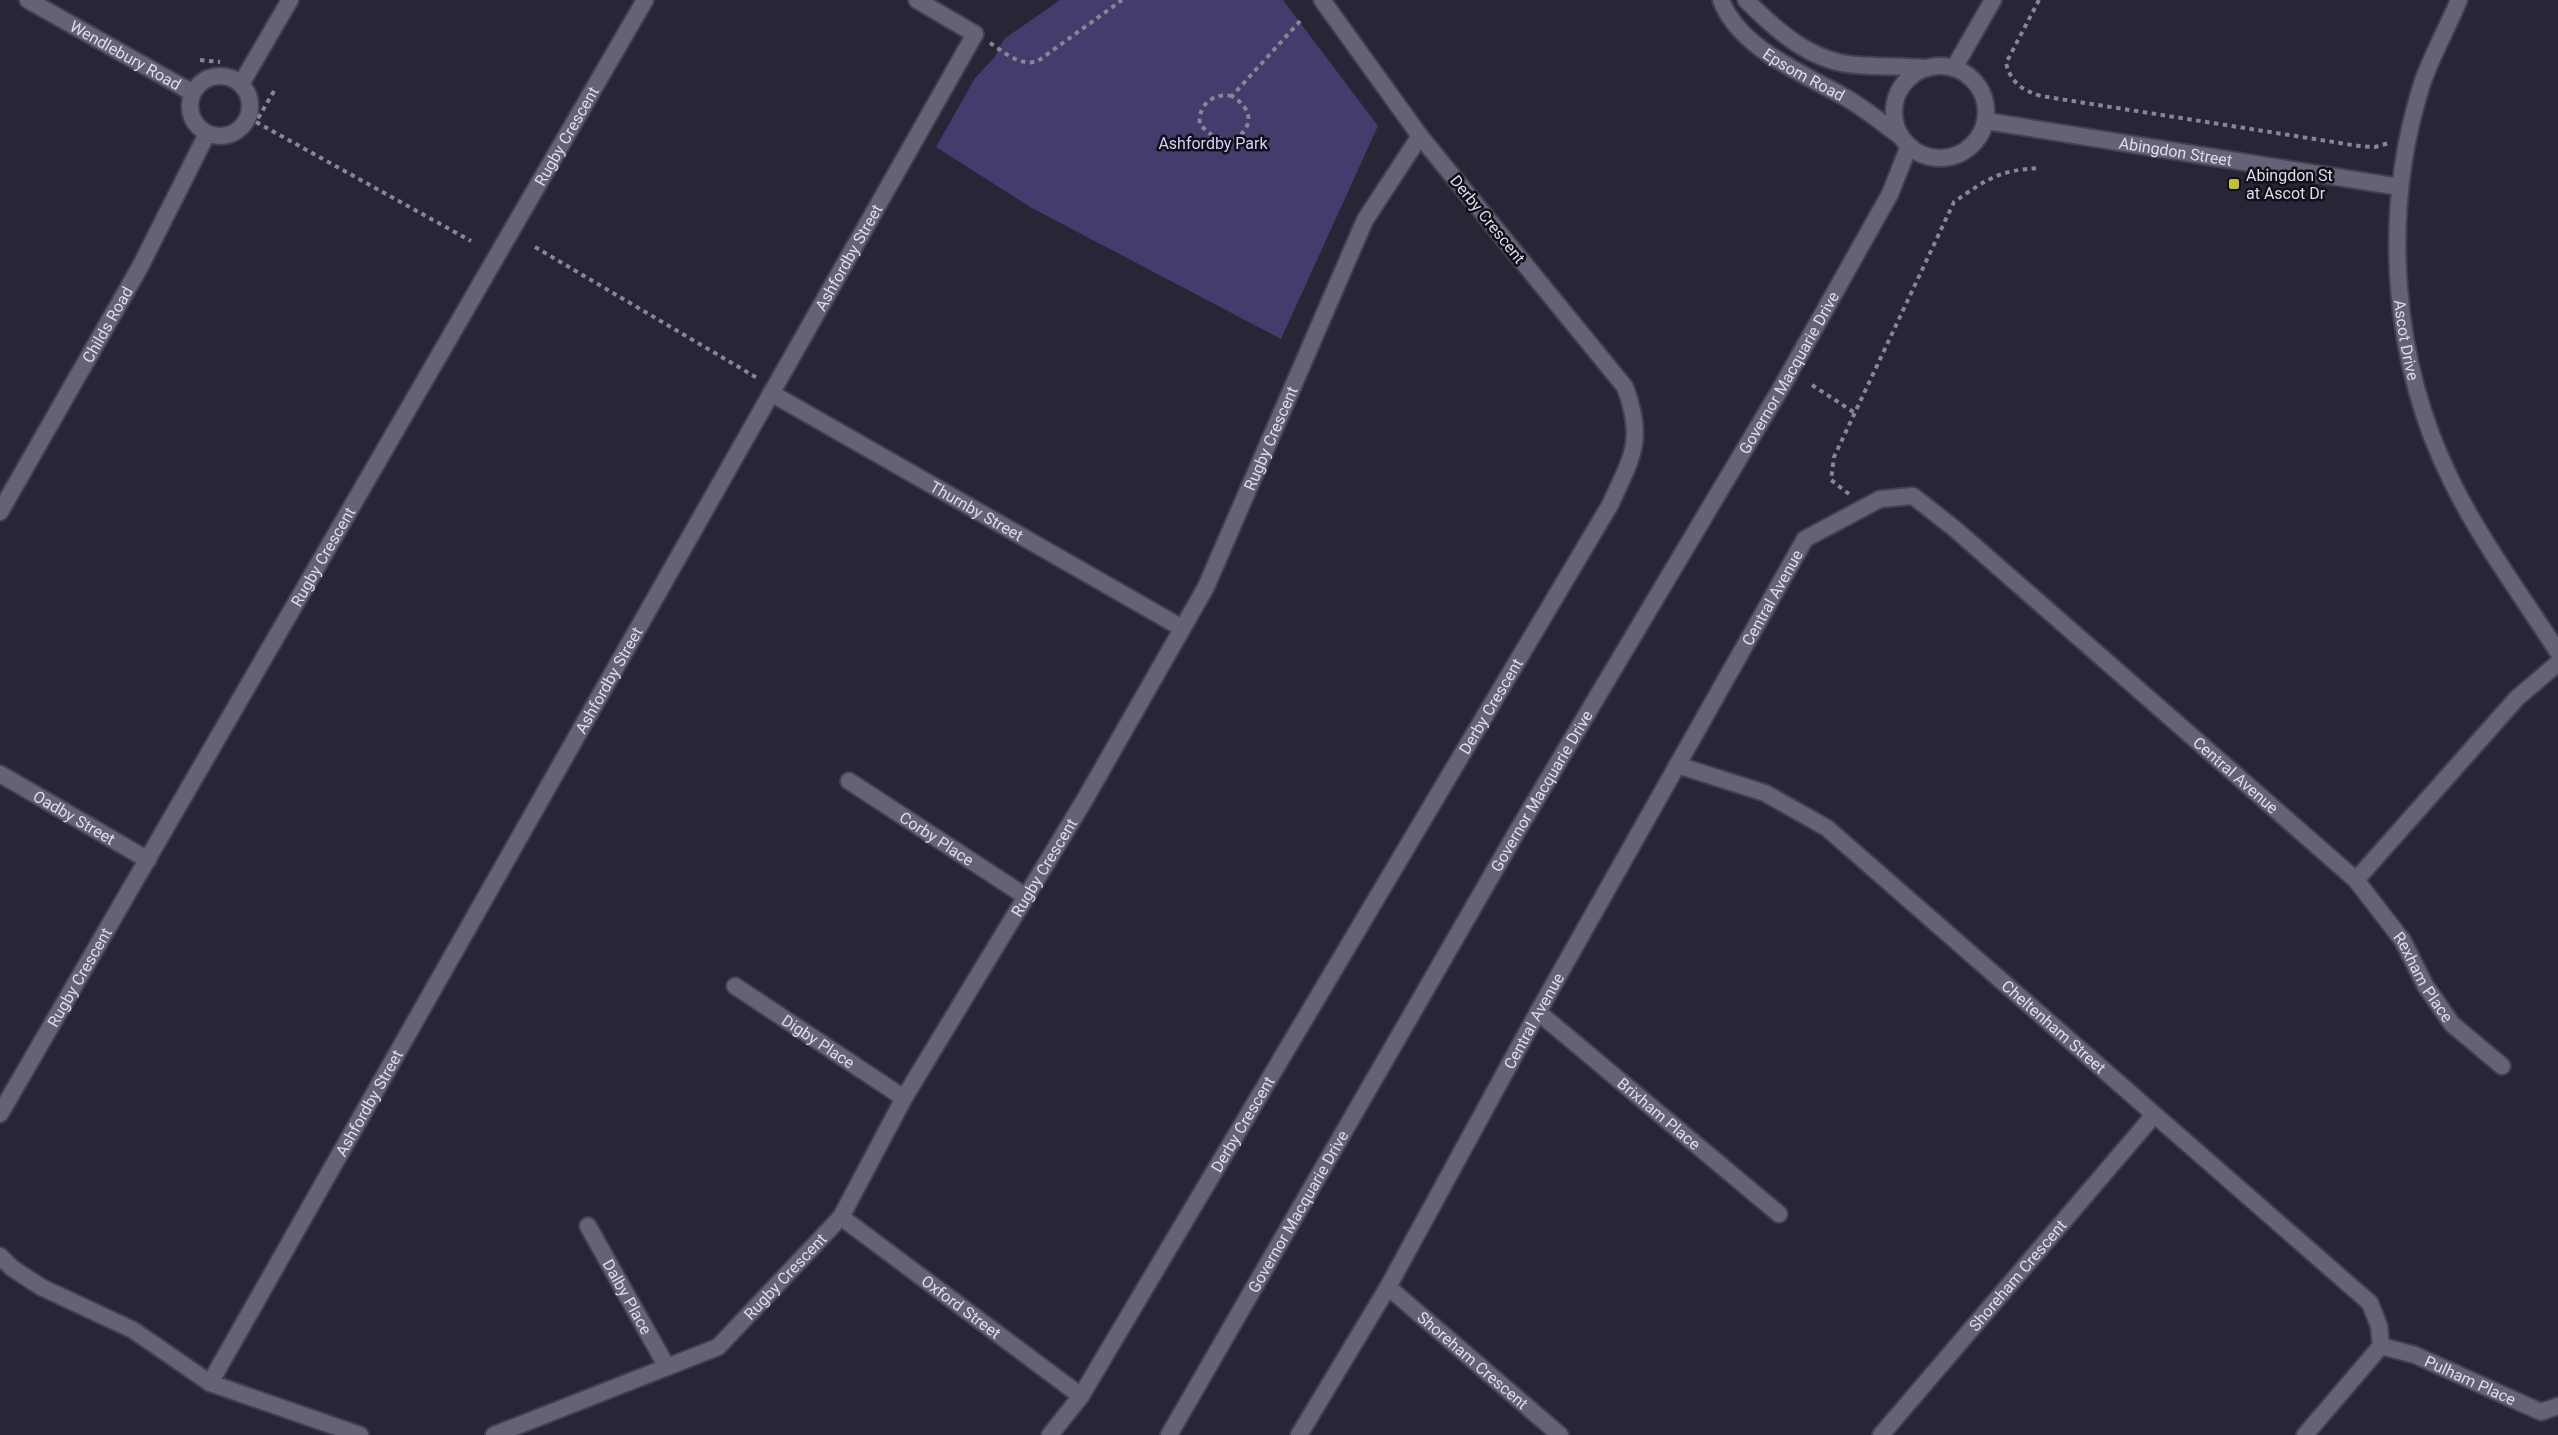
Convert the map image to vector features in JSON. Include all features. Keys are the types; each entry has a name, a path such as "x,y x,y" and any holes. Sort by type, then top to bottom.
{"street":[{"name":"Wendlebury Road","path":"28,0 192,93"},
{"path":"241,84 290,0"},
{"name":"Rugby Crescent","path":"0,1114 645,0"},
{"path":"917,0 975,34"},
{"name":"Epsom Road","path":"1721,0 1725,11 1772,57 1800,75 1844,96 1905,141"},
{"name":"Epsom Road","path":"1746,0 1786,36 1818,56 1855,65 1926,68"},
{"path":"1954,68 1993,0"},
{"name":"Ascot Drive","path":"2459,0 2421,86 2408,139 2400,187 2398,269 2405,339 2421,408 2452,483 2558,652"},
{"name":"Derby Crescent","path":"1050,1435 1081,1396 1610,505 1631,459 1637,438 1632,405 1625,387 1420,136 1329,3"},
{"name":"Ashfordby Street","path":"210,1383 975,34"},
{"path":"1926,68 1954,68 1966,74 1983,94 1986,121 1981,134 1961,154 1934,158 1920,154 1905,141 1894,110 1903,84 1914,74 1926,68"},
{"path":"214,76 228,77 241,84 247,93 250,104 247,121 229,135 218,137 207,134 192,119 189,109 192,93 202,82 214,76"},
{"name":"Abingdon Street","path":"1986,121 2400,187"},
{"name":"Childs Road","path":"0,512 140,267 207,134"},
{"name":"Rugby Crescent","path":"494,1435 718,1347 841,1217 904,1098 1084,801 1206,587 1365,220 1420,136"},
{"name":"Governor Macquarie Drive","path":"1169,1435 1519,828 1781,388 1890,194 1905,141"},
{"name":"Thurnby Street","path":"771,393 1182,628"},
{"name":"Central Avenue","path":"1299,1435 1388,1287 1538,1012 1805,539 1880,499 1912,496 1955,529 2356,880"},
{"path":"2356,880 2517,698 2558,663"},
{"name":"Cheltenham Street","path":"1677,765 1765,793 1827,828 2370,1303 2379,1326 2381,1346"},
{"name":"Oadby Street","path":"0,774 148,860"},
{"name":"Corby Place","path":"849,781 1025,896"},
{"name":"Rexham Place","path":"2356,880 2403,941 2425,985 2452,1024 2502,1066"},
{"name":"Digby Place","path":"735,987 904,1098"},
{"name":"Brixham Place","path":"1538,1012 1779,1214"},
{"name":"Shoreham Crescent","path":"1881,1435 2154,1115"},
{"name":"Oxford Street","path":"841,1217 1081,1396"},
{"name":"Dalby Place","path":"588,1226 667,1367"},
{"path":"0,1256 12,1268 41,1287 133,1330 210,1383 360,1435"},
{"name":"Shoreham Crescent","path":"1388,1287 1560,1435"},
{"path":"2306,1435 2381,1346"},
{"name":"Pulham Place","path":"2381,1346 2415,1355 2541,1412 2558,1406"}],"path":[{"path":"975,34 1018,61 1029,64 1038,61 1122,0"},
{"path":"2039,0 2006,63 2009,74 2025,91 2041,96 2240,129 2375,147"},
{"path":"1232,96 1301,21"},
{"path":"200,60 220,62"},
{"path":"274,91 255,122 471,241"},
{"path":"1224,94 1232,96 1248,111 1248,125 1243,134 1232,141 1214,137 1200,125 1198,116 1202,107 1213,97 1224,94"},
{"path":"1852,496 1831,480 1834,457 1954,202 1985,180 2010,170 2040,168"},
{"path":"535,247 756,376 771,393"},
{"path":"1812,385 1855,413"}],"green space":[{"name":"Ashfordby Park","path":"1060,0 1283,0 1378,126 1281,339 1030,207 936,147 975,78 994,58 1004,39"}],"place":[{"name":"Abingdon St at Ascot Dr","path":"2234,184"}]}
